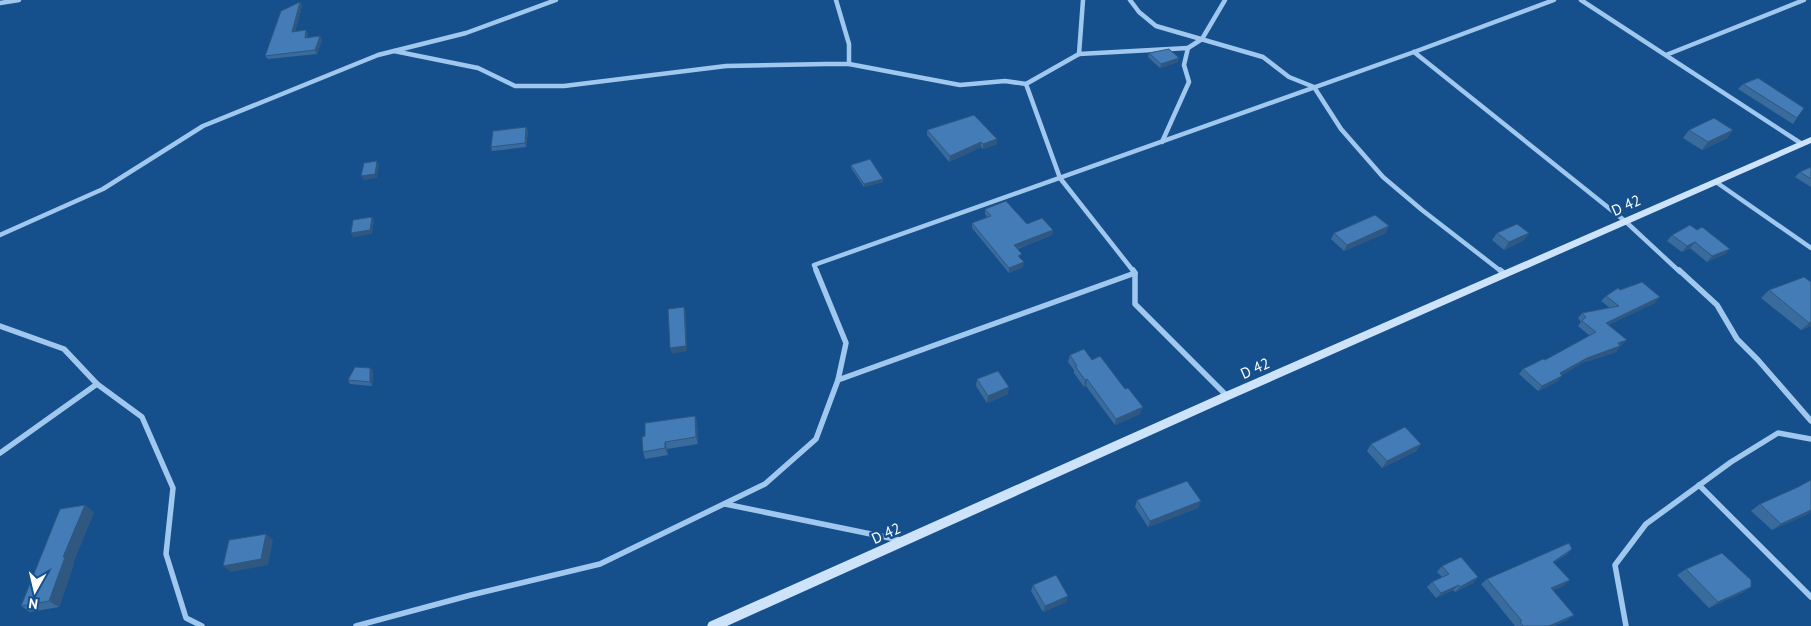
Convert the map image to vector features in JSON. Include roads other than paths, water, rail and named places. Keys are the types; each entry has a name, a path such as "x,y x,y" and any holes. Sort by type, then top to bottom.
{"street":[{"path":"0,3 19,0"},
{"path":"0,235 103,189 203,126 378,55 466,33 556,0"},
{"path":"836,0 849,44 849,64"},
{"path":"1079,54 1083,0"},
{"path":"1130,0 1156,26 1263,57 1289,77 1314,87 1341,129 1382,177 1506,274"},
{"path":"394,51 478,68 515,86 564,86 726,66 849,64 960,85 1005,81 1026,84 1079,54 1188,48 1202,39 1225,0"},
{"path":"356,626 471,595 600,564 765,484 816,439 838,380 846,343 814,265 1414,52 1554,0"},
{"path":"1581,0 1806,142"},
{"path":"1666,55 1804,0"},
{"path":"1162,142 1189,82 1184,65 1188,48"},
{"path":"1414,52 1625,221 1717,305 1736,340 1758,360 1811,421"},
{"path":"1026,84 1060,178 1134,273 1135,304 1227,396"},
{"name":"D 42","path":"713,626 1227,396 1806,142"},
{"path":"1716,182 1811,248"},
{"path":"838,380 1134,273"},
{"path":"0,326 64,349 97,384 142,417 173,488 166,554 186,618 202,626"},
{"path":"0,453 97,384"},
{"path":"1626,626 1615,565 1646,524 1731,462 1778,433 1811,439"},
{"path":"1699,485 1811,597"},
{"path":"724,504 905,541"}]}
